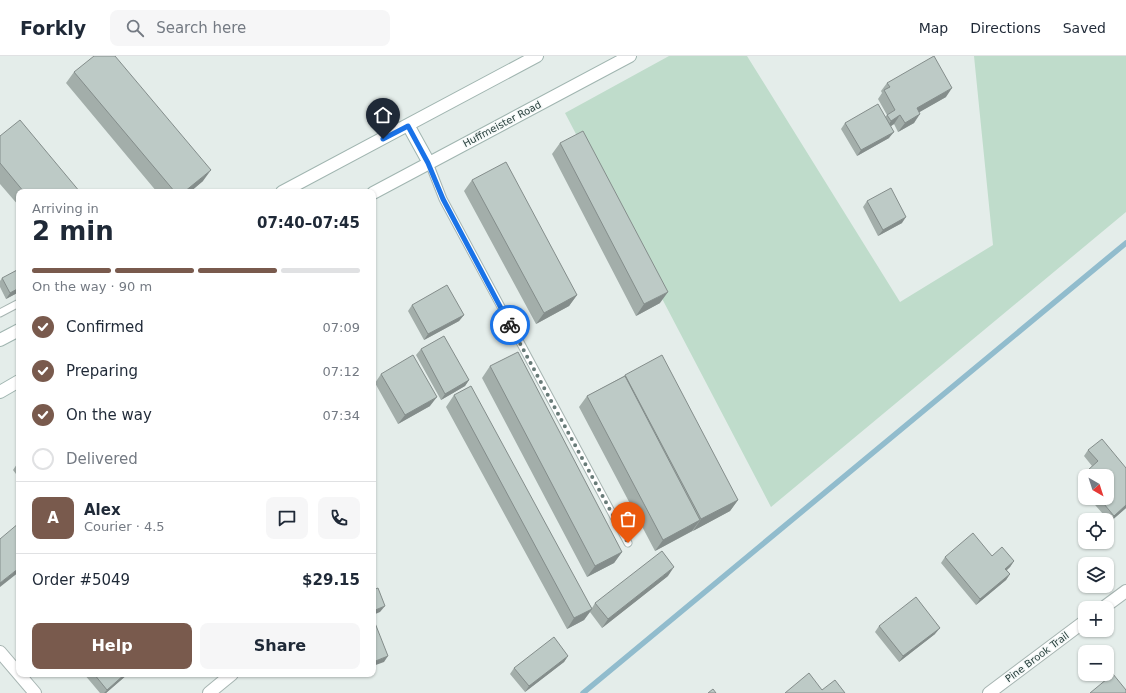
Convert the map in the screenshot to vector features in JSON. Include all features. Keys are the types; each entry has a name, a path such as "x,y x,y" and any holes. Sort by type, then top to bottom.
{"main road":[{"path":"288,189 537,56"},
{"name":"Huffmeister Road","path":"376,191 630,56"},
{"path":"408,126 428,163"},
{"path":"0,340 16,332"},
{"path":"0,392 16,384"},
{"path":"1112,601 1126,591"},
{"name":"Pine Brook Trail","path":"989,693 1078,626"},
{"path":"0,652 16,671"},
{"path":"21,677 35,693"},
{"path":"209,693 228,677"}],"lane":[{"path":"428,163 443,199 628,543"},
{"path":"0,313 16,305"}],"green space":[{"path":"669,56 747,56 900,302 993,245 974,56 1126,56 1126,212 771,507 565,113"}],"building":[{"path":"94,56 115,56 211,170 188,189 172,189 74,72"},
{"path":"934,56 952,88 917,108 920,114 905,123 900,115 891,121 887,115 895,110 884,90 890,87 887,83"},
{"path":"878,104 894,132 861,150 845,123"},
{"path":"20,120 78,189 22,189 0,163 0,136"},
{"path":"583,131 668,292 644,304 560,143"},
{"path":"506,162 577,295 544,313 472,180"},
{"path":"891,188 906,217 883,230 867,201"},
{"path":"16,271 16,290 10,293 2,278"},
{"path":"447,285 464,315 428,334 412,305"},
{"path":"444,336 469,380 445,394 421,349"},
{"path":"518,352 622,552 595,566 490,366"},
{"path":"413,355 437,397 405,415 381,374"},
{"path":"662,355 738,500 701,519 625,375"},
{"path":"625,376 700,520 663,540 587,396"},
{"path":"471,386 592,609 574,618 454,395"},
{"path":"1102,439 1126,468 1126,505 1114,516 1114,513 1112,513 1105,505 1114,505 1114,469 1089,469 1098,461 1088,450"},
{"path":"16,526 16,570 0,583 0,539"},
{"path":"973,533 992,556 1002,547 1014,561 1005,569 1010,574 980,599 945,557"},
{"path":"662,551 674,567 608,619 595,603"},
{"path":"378,588 385,606 376,610 376,589"},
{"path":"916,597 940,628 903,656 879,626"},
{"path":"376,626 388,656 376,661"},
{"path":"554,637 568,656 529,686 514,668"},
{"path":"809,673 822,690 835,680 845,693 785,693"},
{"path":"1114,675 1126,690 1126,693 1090,693 1105,681 1114,681"},
{"path":"96,677 122,677 107,690"},
{"path":"713,689 716,693 708,693"}],"waterway":[{"path":"583,693 1126,243"}],"way so far":[{"path":"510,325 628,543"}],"route":[{"path":"383,139 408,126 428,163 443,199 510,325"}]}
